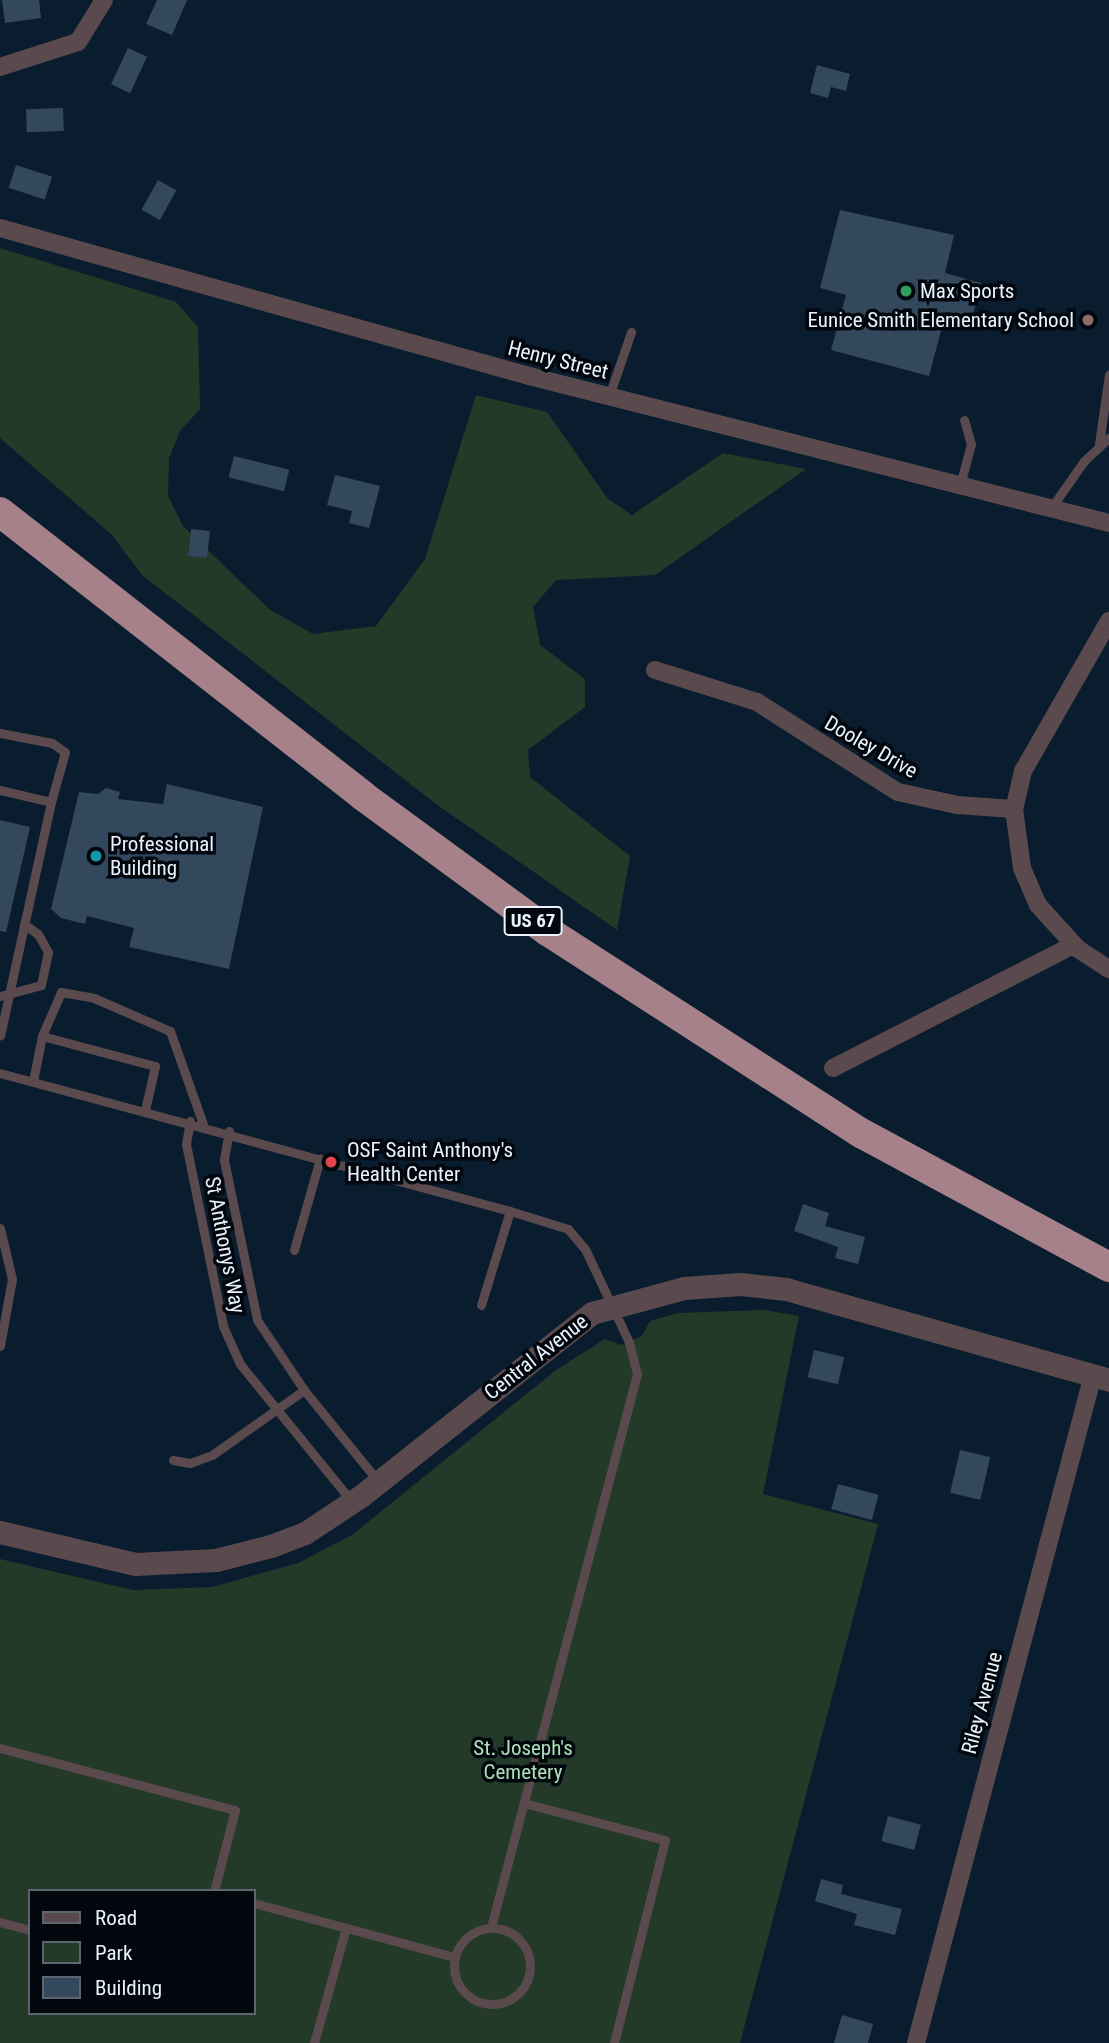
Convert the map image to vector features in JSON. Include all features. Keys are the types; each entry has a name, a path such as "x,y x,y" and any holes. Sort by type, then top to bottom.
{"highway":[{"name":"US 67","path":"0,512 363,796 572,948 863,1135 1109,1267"}],"street":[{"path":"0,67 78,42 104,0"},
{"name":"Henry Street","path":"0,228 609,396 1109,523"},
{"path":"1109,621 1023,771 1014,809 1022,868 1031,893 1073,945 1109,970"},
{"name":"Dooley Drive","path":"655,670 757,702 898,792 957,806 1014,809"},
{"path":"833,1068 1073,945"},
{"name":"Central Avenue","path":"0,1532 108,1560 178,1565 271,1546 305,1532 352,1502 560,1334 613,1306 657,1292 715,1285 786,1289 1101,1378"},
{"name":"Riley Avenue","path":"916,2043 1101,1378"}],"lane":[{"path":"609,396 631,332"},
{"path":"1099,444 1109,375"},
{"path":"960,485 971,444 964,420"},
{"path":"1051,508 1099,444 1109,438"},
{"path":"0,733 52,743 65,752 24,924 4,995 0,1036"},
{"path":"0,790 51,802"},
{"path":"24,924 38,934 48,952 41,985"},
{"path":"4,995 41,985"},
{"path":"41,985 53,1000"},
{"path":"33,1081 53,1000 61,992 94,998 170,1031 203,1124"},
{"path":"42,1036 155,1066 145,1110"},
{"path":"0,1073 229,1131 510,1211 577,1236 613,1306 638,1374 491,1927"},
{"name":"St Anthonys Way","path":"190,1121 186,1144 212,1292 240,1364 352,1502"},
{"name":"St Anthonys Way","path":"229,1131 224,1160 247,1290 269,1344 379,1482"},
{"path":"295,1250 320,1159"},
{"path":"481,1305 510,1211"},
{"path":"0,1227 12,1279 0,1346"},
{"path":"173,1460 190,1462 212,1455 304,1390"},
{"path":"0,1748 235,1810 215,1889"},
{"path":"524,1802 665,1840 614,2043"},
{"path":"256,1904 454,1957"},
{"path":"0,1922 28,1929"},
{"path":"491,1927 515,1935 529,1956 527,1981 510,2000 486,2004 464,1993 453,1970 454,1957 468,1936 491,1927"},
{"path":"314,2043 345,1928"}],"green space":[{"path":"0,248 176,302 198,327 200,409 180,431 169,458 168,496 183,526 269,609 313,634 376,626 425,559 476,395 547,412 608,499 632,515 723,453 806,469 655,575 556,580 533,607 540,645 585,679 585,707 528,750 530,777 630,856 617,930 436,804 142,575 112,535 0,438"},
{"name":"St. Joseph's Cemetery","path":"764,1310 799,1316 763,1494 878,1524 740,2043 0,2043 0,1559 133,1590 212,1587 298,1563 352,1535 556,1370 605,1339 621,1345 642,1336 650,1321 678,1313"}],"building":[{"path":"2,0 39,0 41,18 5,23"},
{"path":"157,0 187,0 172,35 146,24"},
{"path":"128,48 147,57 130,93 111,84"},
{"path":"817,65 850,74 846,91 831,87 828,98 810,93"},
{"path":"63,108 64,131 27,132 26,109"},
{"path":"16,165 52,177 45,200 9,188"},
{"path":"158,180 176,190 160,220 142,210"},
{"name":"Max Sports","path":"840,210 954,235 945,273 981,283 972,319 946,312 929,376 831,350 846,295 820,288"},
{"path":"234,456 289,470 284,491 229,477"},
{"path":"335,475 380,486 369,528 349,523 352,511 327,505"},
{"path":"191,529 210,531 207,558 188,556"},
{"path":"167,784 263,807 229,969 129,947 134,928 87,916 85,924 61,918 51,909 79,792 98,794 106,788 120,792 118,799 163,804"},
{"path":"0,820 30,827 6,932 0,931"},
{"path":"803,1204 829,1213 825,1226 865,1237 858,1264 835,1258 838,1247 794,1231"},
{"path":"814,1350 844,1357 838,1384 808,1377"},
{"path":"960,1450 990,1457 980,1500 950,1493"},
{"path":"838,1484 879,1495 872,1520 831,1509"},
{"path":"888,1816 921,1825 914,1850 881,1841"},
{"path":"821,1879 843,1885 841,1894 902,1909 895,1935 854,1925 857,1914 815,1901"},
{"path":"842,2015 873,2024 868,2043 834,2043"}],"place":[{"name":"Max Sports","path":"906,291"},
{"name":"Eunice Smith Elementary School","path":"1088,320"},
{"name":"Professional Building","path":"96,856"},
{"name":"OSF Saint Anthony's Health Center","path":"331,1162"}]}
